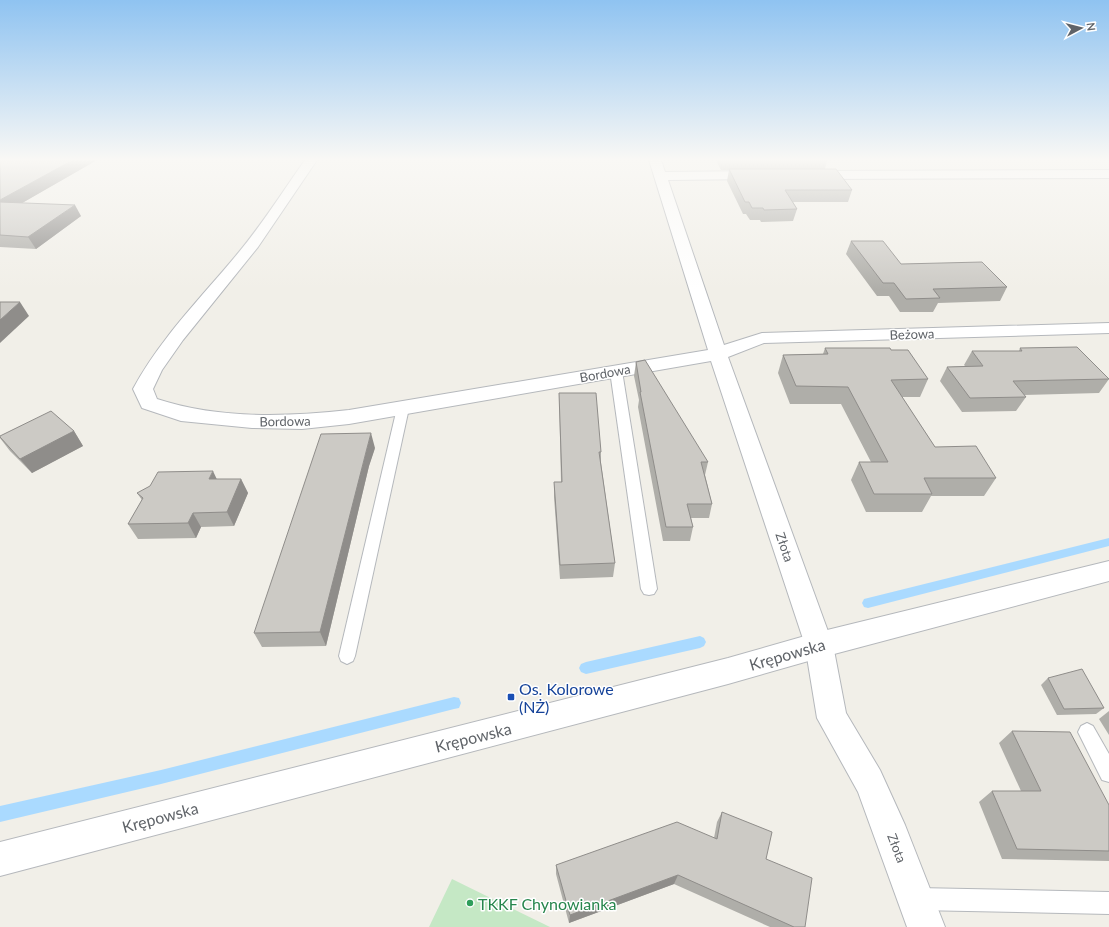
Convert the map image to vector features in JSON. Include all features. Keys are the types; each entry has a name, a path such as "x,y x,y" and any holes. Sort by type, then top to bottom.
{"street":[{"name":"Bordowa","path":"281,203 245,254 190,317 154,366 143,389 149,403 181,414 252,421 302,422 349,417 718,354"},
{"name":"Złota","path":"669,203 718,354 819,645 832,718 869,781 888,825 921,913"},
{"name":"Beżowa","path":"718,354 762,338 1109,328"},
{"name":"Krępowska","path":"0,859 728,671 819,645 1109,571"}],"lane":[{"path":"616,371 649,589"},
{"path":"348,656 402,408"},
{"path":"1087,732 1109,773"},
{"path":"921,913 1109,903"}],"green space":[{"name":"TKKF Chynowianka","path":"452,879 550,927 429,927"}],"building":[{"path":"0,203 75,205 28,237 0,235"},
{"path":"750,203 793,203 797,209 764,210 763,208 752,208"},
{"path":"851,241 883,241 901,264 982,262 1007,287 933,289 940,298 906,299 894,283 883,283"},
{"path":"0,302 20,302 0,320"},
{"path":"1077,347 1109,379 1013,381 1026,397 970,398 947,367 983,366 972,351 1022,351 1020,348"},
{"path":"825,348 890,348 891,350 908,350 928,379 891,380 935,447 976,446 996,478 924,478 932,494 874,494 859,462 888,462 848,387 796,386 783,355 828,354"},
{"path":"645,360 708,462 701,462 712,504 687,504 693,527 666,527 640,392 636,362"},
{"path":"559,393 596,393 601,452 599,452 615,563 560,565 554,482 562,482"},
{"path":"51,411 74,431 20,459 0,437 0,436"},
{"path":"371,433 320,632 254,633 321,434"},
{"path":"213,471 209,479 241,479 227,512 193,513 188,523 128,524 143,498 137,493 150,486 158,472"},
{"path":"1082,669 1104,708 1064,709 1048,678"},
{"path":"1012,731 1070,732 1109,805 1109,851 1017,849 992,791 1041,791"},
{"path":"722,812 772,832 766,859 812,878 805,927 794,927 678,875 570,915 556,865 677,822 717,839"}],"waterway":[{"path":"868,603 1109,542"},
{"path":"586,668 700,642"},
{"path":"0,814 161,777 454,703"}],"place":[{"name":"Os. Kolorowe (NŻ)","path":"511,697"},
{"name":"TKKF Chynowianka","path":"470,903"}]}
